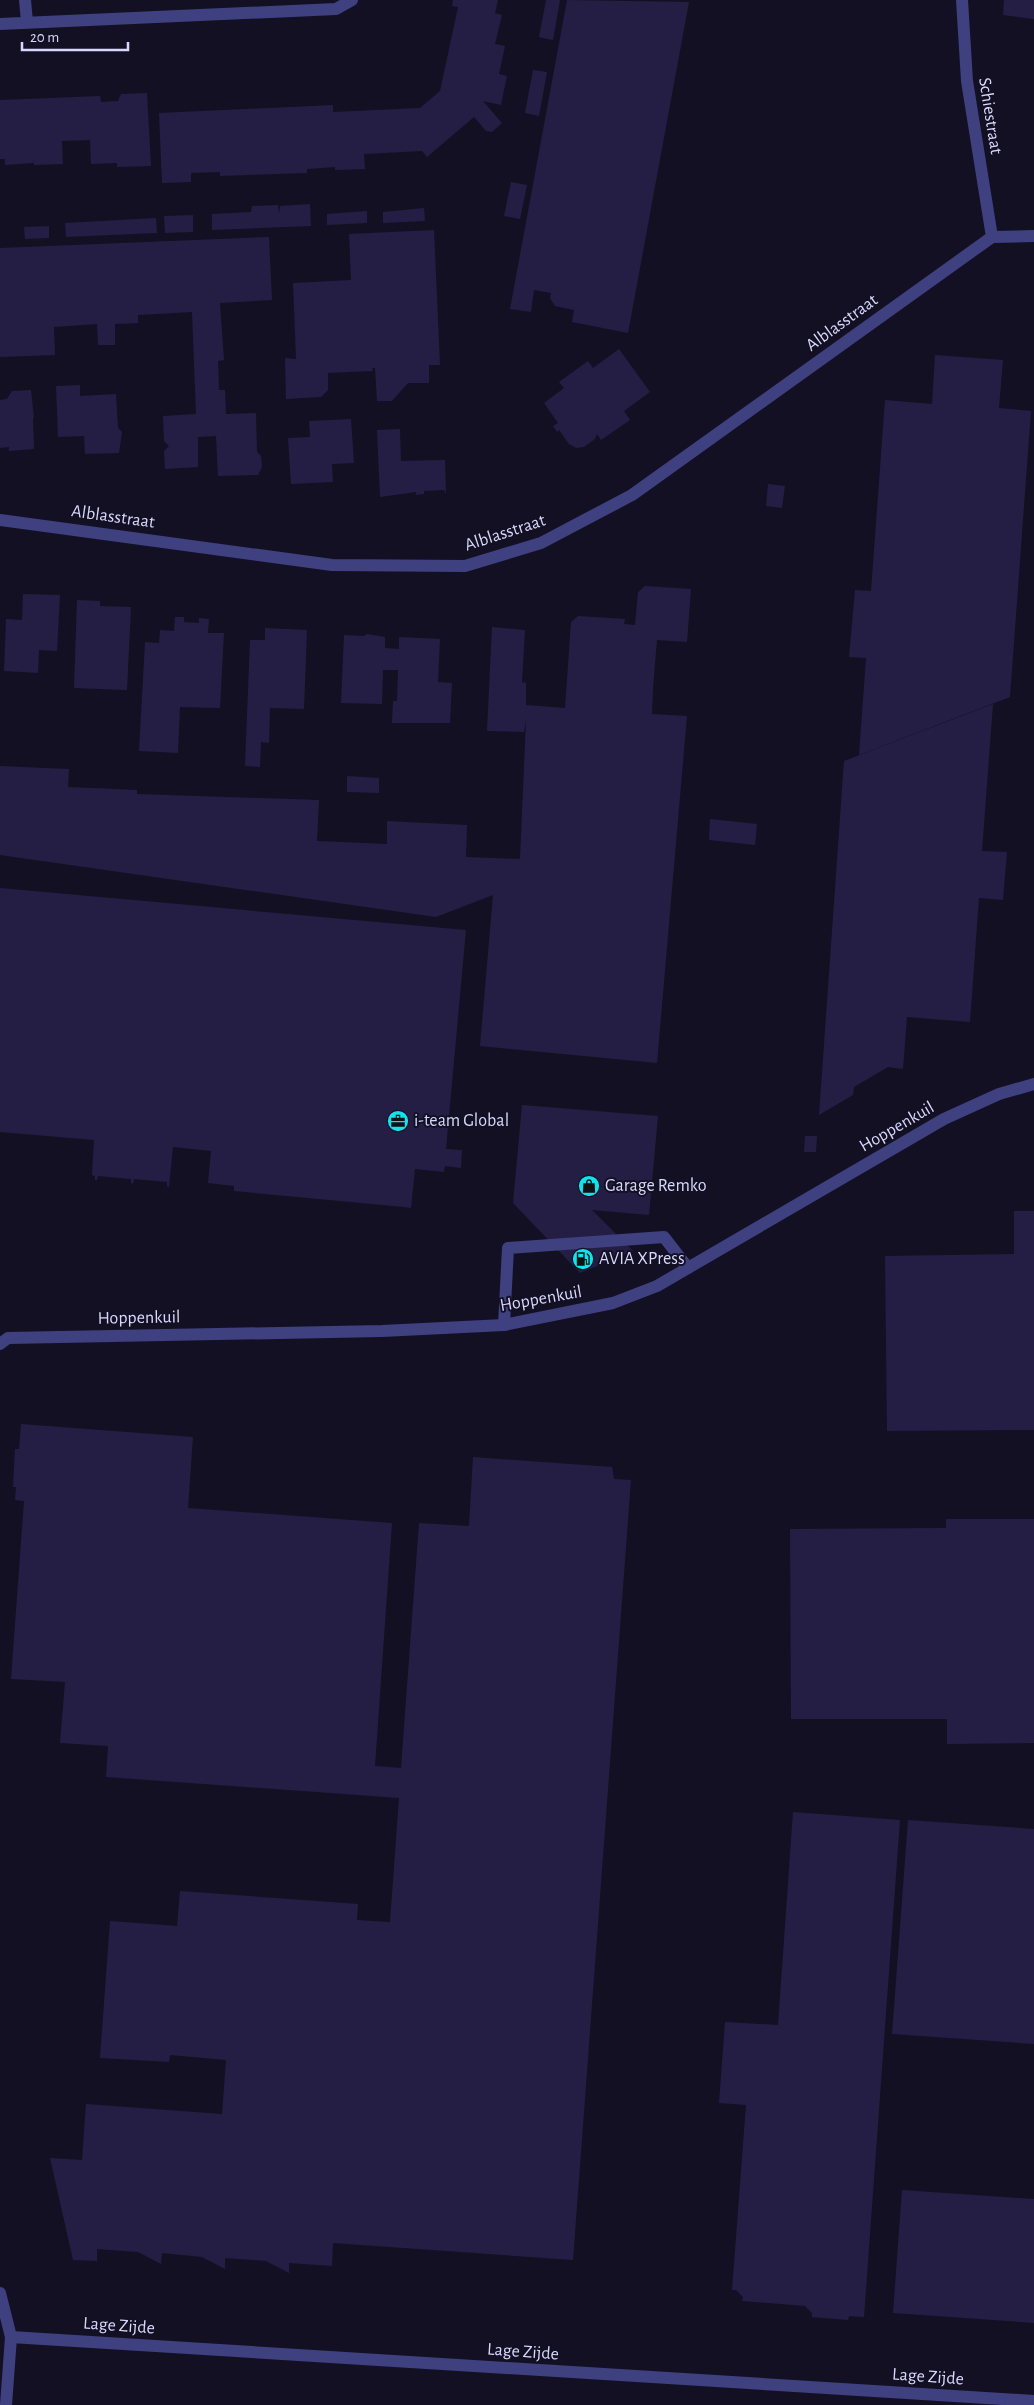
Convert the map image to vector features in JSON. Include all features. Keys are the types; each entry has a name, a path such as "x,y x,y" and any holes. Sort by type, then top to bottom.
{"street":[{"path":"25,0 27,22"},
{"path":"0,24 336,9 352,0"},
{"name":"Schiestraat","path":"962,0 967,81 992,237"},
{"path":"992,237 1034,236"},
{"name":"Alblasstraat","path":"0,520 332,565 465,566 541,543 632,495 992,237"},
{"name":"Hoppenkuil","path":"0,1344 8,1338 382,1331 504,1325 613,1303 657,1286 944,1119 999,1094 1034,1084"},
{"path":"504,1325 508,1248 664,1237 688,1268"},
{"path":"0,2293 11,2337 6,2405"},
{"name":"Lage Zijde","path":"11,2337 1034,2401"}],"building":[{"path":"453,0 498,0 495,13 502,15 495,44 505,46 499,74 507,76 501,105 483,101 502,123 492,132 486,131 474,117 427,157 422,151 364,154 365,169 335,170 335,167 307,169 307,173 220,176 220,172 191,173 191,182 162,183 159,113 333,105 333,112 420,108 440,91 458,7 452,6"},
{"path":"546,0 560,0 553,40 539,37"},
{"path":"567,0 689,2 628,333 572,322 574,310 555,306 550,298 551,293 534,290 531,312 510,309"},
{"path":"1004,0 1034,0 1034,19 1003,15"},
{"path":"533,70 547,72 539,116 525,113"},
{"path":"147,93 151,166 117,167 117,163 91,164 90,140 62,141 63,164 34,165 33,159 33,163 5,165 5,159 0,159 0,100 100,96 101,102 118,101 121,94"},
{"path":"511,182 527,185 520,219 504,216"},
{"path":"310,204 311,226 212,230 212,214 251,212 252,206 278,205 279,214 280,206"},
{"path":"424,208 425,221 383,223 383,212"},
{"path":"367,211 367,223 327,225 327,214"},
{"path":"193,215 193,232 165,233 164,216"},
{"path":"156,218 157,233 66,237 65,223"},
{"path":"49,226 49,238 25,239 24,227"},
{"path":"434,230 440,365 429,365 429,383 408,383 392,401 377,401 375,368 372,368 373,371 328,373 328,390 321,397 286,399 285,358 296,359 293,283 351,280 349,234"},
{"path":"269,237 272,300 220,303 224,360 218,361 219,390 225,390 226,414 256,413 257,452 261,456 262,467 258,475 218,476 216,436 198,437 198,467 165,469 164,451 169,446 164,441 163,416 196,414 192,312 138,315 138,323 115,324 115,345 98,345 97,324 54,327 55,355 0,357 0,248"},
{"path":"619,349 650,392 624,411 630,420 601,440 597,434 595,439 584,447 576,448 569,444 559,430 557,432 553,426 558,423 544,403 564,388 559,382 588,361 593,368"},
{"path":"935,355 1003,360 999,408 1031,411 1010,697 859,755 866,658 849,657 855,590 871,591 885,400 932,404"},
{"path":"80,385 80,396 116,394 118,428 122,432 119,453 85,454 84,436 58,437 56,386"},
{"path":"31,390 34,418 34,449 9,451 9,447 0,448 0,400 7,399 12,391"},
{"path":"351,419 354,463 332,464 333,482 291,484 288,438 310,437 309,421"},
{"path":"400,429 401,461 445,460 446,494 444,490 424,491 424,494 416,495 416,492 380,497 377,430"},
{"path":"768,484 785,486 782,508 766,506"},
{"path":"645,586 691,589 687,642 657,640 653,688 652,714 687,716 657,1063 480,1046 493,895 436,917 0,855 0,766 69,769 68,787 137,790 137,794 319,800 317,841 387,844 387,821 467,825 466,857 520,859 526,721 524,732 487,731 492,627 525,630 522,682 526,683 526,705 565,708 571,622 578,616 625,619 624,624 635,625 638,592"},
{"path":"23,594 60,595 57,651 39,650 38,673 4,671 6,619 22,620"},
{"path":"77,600 100,601 100,606 131,607 127,690 74,688"},
{"path":"175,617 184,617 184,622 199,623 199,618 209,619 208,633 224,633 220,708 180,707 178,753 139,751 145,642 159,643 160,630 174,631"},
{"path":"265,628 307,630 304,709 270,708 269,743 261,742 260,767 245,766 250,640 265,640"},
{"path":"367,634 385,637 385,648 399,649 399,637 440,639 438,682 452,683 450,723 392,723 393,701 397,701 398,670 383,670 382,704 341,703 344,635 364,636"},
{"path":"993,704 982,851 1007,852 1003,900 979,898 970,1022 907,1017 903,1069 888,1067 854,1087 853,1095 819,1115 844,761"},
{"path":"347,776 379,778 379,793 347,792"},
{"path":"710,819 757,824 755,845 709,840"},
{"path":"0,888 466,930 446,1149 462,1150 461,1168 445,1166 444,1172 415,1169 411,1208 234,1191 234,1186 208,1183 211,1151 173,1147 169,1187 167,1182 134,1179 133,1184 131,1179 98,1176 97,1180 95,1180 95,1176 92,1175 94,1140 0,1132"},
{"path":"522,1105 658,1116 649,1215 592,1210 633,1251 580,1273 513,1203"},
{"path":"805,1136 817,1136 816,1152 804,1152"},
{"path":"1014,1211 1034,1211 1034,1430 887,1431 885,1256 1014,1254"},
{"path":"21,1424 193,1437 188,1508 392,1523 375,1766 401,1768 419,1523 469,1526 473,1457 612,1467 614,1479 631,1480 573,2260 333,2243 332,2266 289,2263 289,2273 266,2261 225,2258 225,2269 202,2257 162,2253 161,2264 138,2252 97,2249 97,2261 73,2260 50,2158 82,2160 86,2104 222,2114 226,2060 170,2055 169,2062 100,2058 110,1921 177,1926 180,1891 358,1904 357,1920 390,1922 399,1798 106,1777 108,1746 60,1743 65,1682 11,1679 24,1501 15,1500 16,1487 13,1487 15,1449 19,1449"},
{"path":"946,1519 1034,1519 1034,1743 947,1744 947,1719 791,1719 790,1529 946,1528"},
{"path":"793,1812 900,1820 864,2317 849,2316 848,2320 812,2317 812,2313 805,2306 742,2301 743,2297 736,2290 732,2290 746,2105 719,2103 725,2022 778,2025"},
{"path":"908,1820 1034,1829 1034,2044 892,2034"},
{"path":"902,2190 1034,2199 1034,2323 893,2313"}],"place":[{"name":"i-team Global","path":"398,1121"},
{"name":"Garage Remko","path":"589,1186"},
{"name":"AVIA XPress","path":"583,1259"}]}
